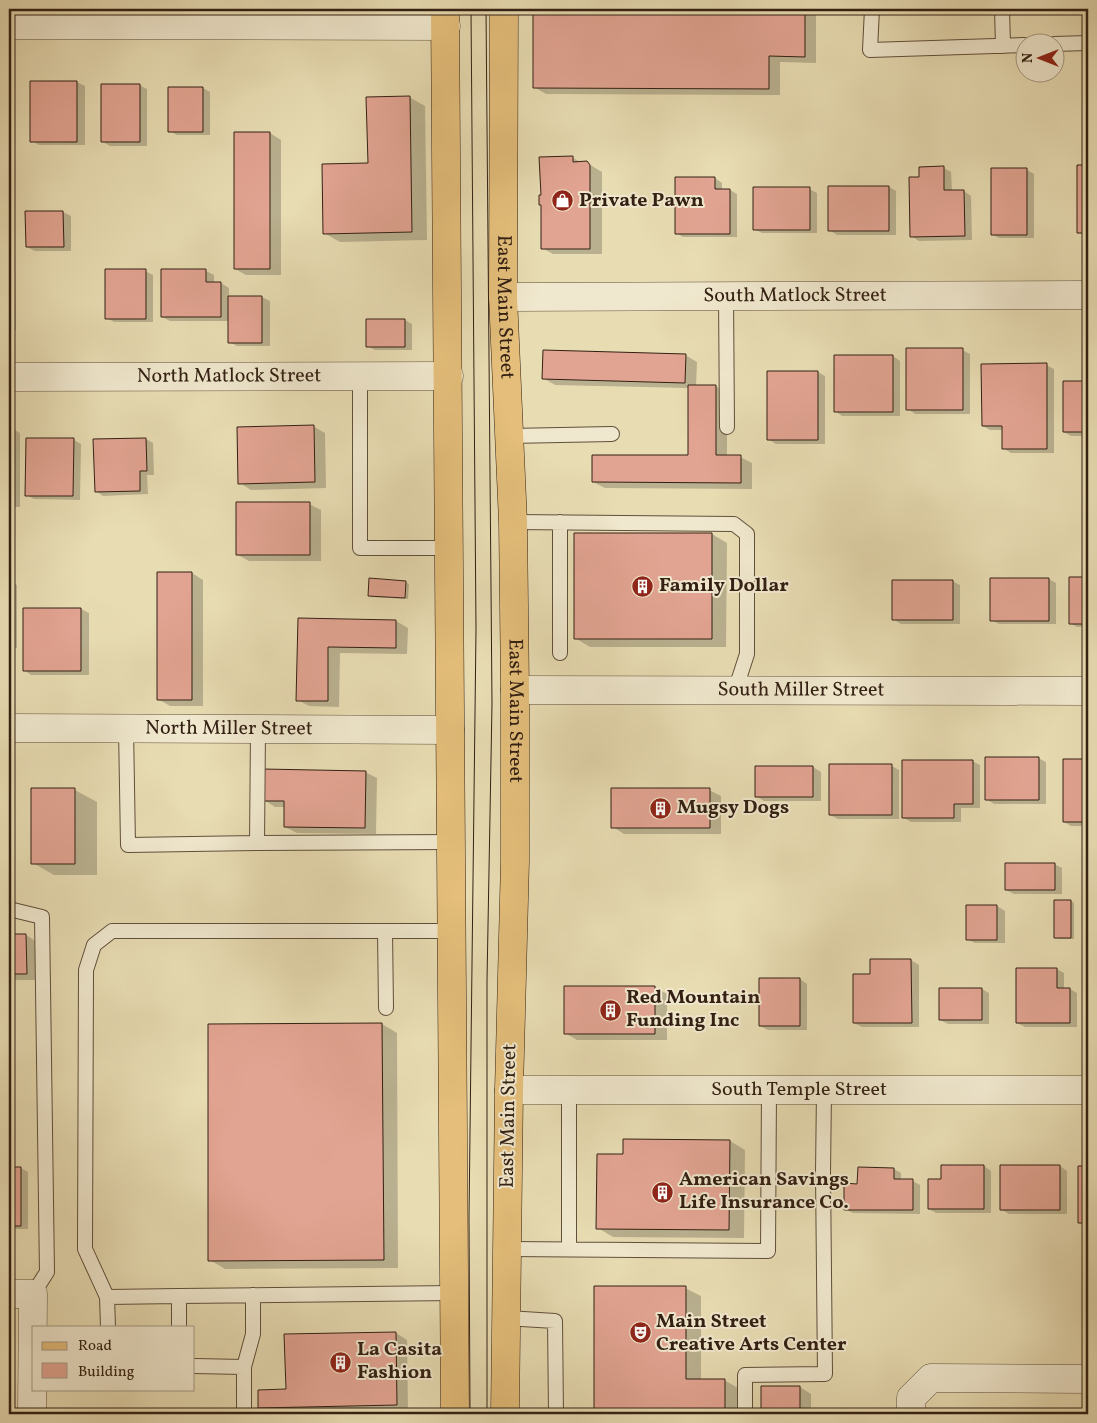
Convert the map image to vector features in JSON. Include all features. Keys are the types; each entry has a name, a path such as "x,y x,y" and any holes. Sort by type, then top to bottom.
{"main road":[{"name":"East Main Street","path":"504,9 504,297 513,522 515,690 515,861 505,1414"},
{"path":"446,17 455,1414"}],"street":[{"path":"9,26 362,17 446,17"},
{"name":"South Matlock Street","path":"504,297 1088,296"},
{"name":"North Matlock Street","path":"9,377 449,376"},
{"name":"South Miller Street","path":"515,690 1088,691"},
{"name":"North Miller Street","path":"9,728 450,730"},
{"name":"South Temple Street","path":"510,1090 1088,1090"},
{"path":"21,1294 32,1414"},
{"path":"911,1414 911,1398 931,1378 1088,1379"}],"lane":[{"path":"872,9 870,50 1014,45"},
{"path":"1002,9 1003,46"},
{"path":"1064,44 1088,43"},
{"path":"726,296 727,427"},
{"path":"360,377 360,548 450,548"},
{"path":"509,436 612,434"},
{"path":"513,522 734,524 748,534 747,654 735,691"},
{"path":"560,522 560,654"},
{"path":"126,728 128,845 451,842"},
{"path":"257,843 258,730"},
{"path":"9,909 42,917 47,1272 21,1294"},
{"path":"108,1326 107,1297 85,1249 86,970 94,945 112,931 452,931"},
{"path":"385,931 386,1008"},
{"path":"568,1249 569,1090"},
{"path":"508,1250 768,1251 769,1090"},
{"path":"746,1414 745,1375 825,1374 824,1090"},
{"path":"107,1297 454,1292"},
{"path":"244,1414 244,1367 253,1334 253,1295"},
{"path":"178,1296 179,1326"},
{"path":"506,1318 555,1320 556,1414"},
{"path":"195,1366 244,1367"}],"building":[{"path":"533,9 805,9 805,57 769,56 769,89 533,88"},
{"path":"30,81 77,81 77,142 30,142"},
{"path":"101,84 140,84 140,142 101,142"},
{"path":"168,87 203,87 203,132 168,132"},
{"path":"410,96 412,232 323,234 322,164 368,163 366,97"},
{"path":"234,132 270,132 270,269 234,269"},
{"path":"573,156 573,162 587,161 590,165 590,249 541,249 539,157"},
{"path":"1077,165 1088,165 1088,233 1077,233"},
{"path":"944,166 944,190 964,190 965,236 910,237 909,177 919,177 919,167"},
{"path":"991,168 1027,168 1027,235 991,235"},
{"path":"675,177 715,177 715,189 730,189 730,234 675,234"},
{"path":"828,186 889,186 889,231 828,231"},
{"path":"753,187 810,187 810,230 753,230"},
{"path":"25,211 63,211 64,247 26,247"},
{"path":"105,269 146,269 146,319 105,319"},
{"path":"161,269 206,269 206,282 221,282 221,317 161,317"},
{"path":"228,296 262,296 262,343 228,343"},
{"path":"366,319 405,319 405,347 366,347"},
{"path":"906,348 963,348 963,410 906,410"},
{"path":"543,350 686,354 685,383 542,379"},
{"path":"834,355 893,355 893,412 834,412"},
{"path":"1047,363 1047,449 1002,449 1002,426 982,426 981,364"},
{"path":"767,371 818,371 818,440 767,440"},
{"path":"1063,381 1088,381 1088,432 1063,432"},
{"path":"688,385 716,385 716,455 741,455 741,483 592,482 592,455 688,455"},
{"path":"314,425 315,482 238,484 237,427"},
{"path":"9,427 13,427 13,503 9,503"},
{"path":"26,438 74,438 73,496 25,496"},
{"path":"146,438 147,471 140,471 140,491 95,492 93,439"},
{"path":"236,502 310,502 310,555 236,555"},
{"name":"Family Dollar","path":"574,533 712,533 712,639 574,639"},
{"path":"157,572 192,572 192,700 157,700"},
{"path":"1069,577 1088,577 1088,624 1069,624"},
{"path":"369,578 406,581 405,598 368,596"},
{"path":"990,578 1049,578 1049,621 990,621"},
{"path":"10,580 10,644 9,644"},
{"path":"892,580 953,580 953,620 892,620"},
{"path":"23,608 81,608 81,671 23,671"},
{"path":"298,618 396,620 396,648 328,647 328,701 296,701"},
{"path":"985,757 1039,757 1039,800 985,800"},
{"path":"1063,759 1088,759 1088,822 1063,822"},
{"path":"902,760 973,760 973,804 954,804 954,818 902,818"},
{"path":"829,764 892,764 892,815 829,815"},
{"path":"755,766 813,766 813,797 755,797"},
{"path":"263,769 366,771 365,828 284,827 284,801 262,801"},
{"path":"31,788 75,788 75,864 31,864"},
{"name":"Mugsy Dogs","path":"611,788 710,788 710,828 611,828"},
{"path":"1005,863 1055,863 1055,890 1005,890"},
{"path":"1054,900 1071,900 1071,938 1054,938"},
{"path":"966,905 997,905 997,940 966,940"},
{"path":"9,934 26,934 27,974 9,974"},
{"path":"870,959 911,959 912,1023 853,1023 853,974 870,974"},
{"path":"1016,968 1057,968 1057,988 1070,988 1070,1023 1016,1023"},
{"path":"759,978 800,978 800,1026 759,1026"},
{"name":"Red Mountain Funding Inc","path":"564,986 655,986 655,1034 564,1034"},
{"path":"939,988 982,988 982,1020 939,1020"},
{"path":"382,1023 384,1260 208,1261 208,1024"},
{"name":"American Savings Life Insurance Co.","path":"623,1139 730,1140 729,1230 596,1229 597,1154 623,1154"},
{"path":"941,1165 984,1165 984,1209 928,1209 928,1179 941,1179"},
{"path":"1000,1165 1060,1165 1060,1210 1000,1210"},
{"path":"1078,1166 1088,1166 1088,1223 1078,1223"},
{"path":"9,1167 21,1167 21,1226 9,1226"},
{"path":"858,1167 894,1168 894,1179 913,1179 913,1210 844,1210 844,1183 857,1184"},
{"name":"Main Street Creative Arts Center","path":"594,1286 686,1286 686,1379 725,1379 725,1414 594,1414"},
{"name":"La Casita Fashion","path":"396,1332 397,1405 258,1408 258,1390 286,1389 284,1334"},
{"path":"761,1386 800,1386 800,1414 761,1414"}],"tram line":[{"path":"470,1414 469,1217 476,629 471,9"},
{"path":"486,9 492,704 487,981 487,1414"}],"place":[{"name":"Private Pawn","path":"563,201"},
{"name":"Family Dollar","path":"643,586"},
{"name":"Mugsy Dogs","path":"661,808"},
{"name":"Red Mountain Funding Inc","path":"610,1010"},
{"name":"American Savings Life Insurance Co.","path":"663,1192"},
{"name":"Main Street Creative Arts Center","path":"640,1333"},
{"name":"La Casita Fashion","path":"341,1362"}]}
